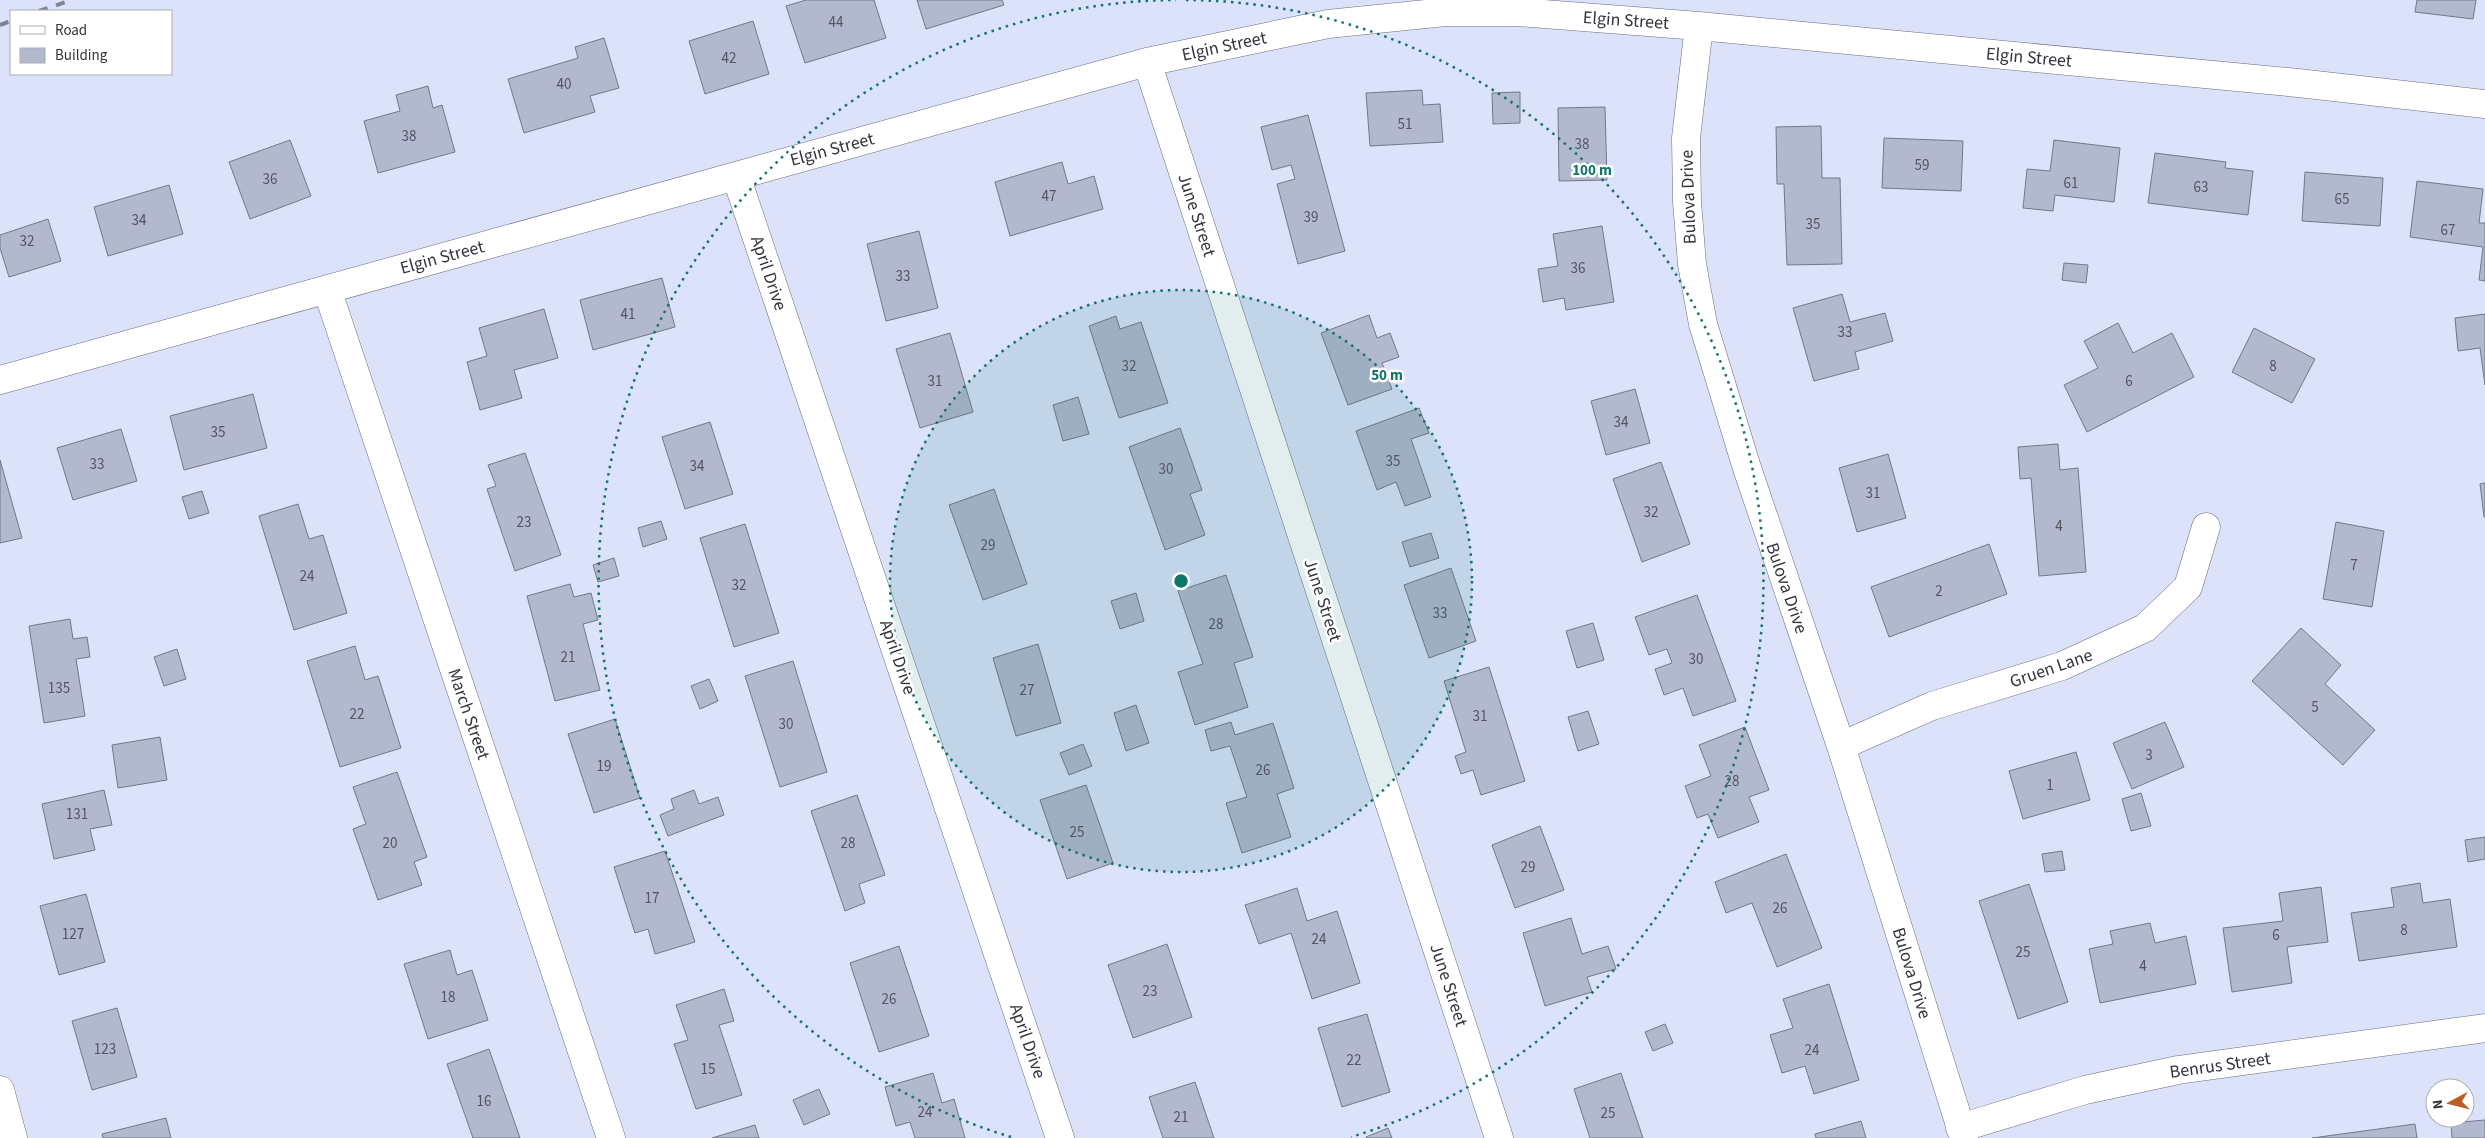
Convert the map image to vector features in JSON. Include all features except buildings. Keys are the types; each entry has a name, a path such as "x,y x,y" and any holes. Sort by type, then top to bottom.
{"street":[{"name":"Elgin Street","path":"0,380 1146,62 1328,24 1445,12 1518,12 1699,26 2298,83 2485,104"},
{"name":"Bulova Drive","path":"1699,26 1686,138 1687,202 1692,264 1703,324 1746,466 1841,746 1962,1133"},
{"name":"June Street","path":"1146,62 1499,1138"},
{"name":"April Drive","path":"736,176 1060,1138"},
{"name":"March Street","path":"327,289 611,1138"},
{"name":"Gruen Lane","path":"1841,746 1932,706 2062,666 2145,628 2188,587 2206,527"},
{"name":"Benrus Street","path":"1962,1133 2130,1079 2187,1069 2485,1028"},
{"path":"0,1090 13,1138"}],"railway":[{"path":"42,10 72,0"},
{"path":"0,25 10,21"}]}
